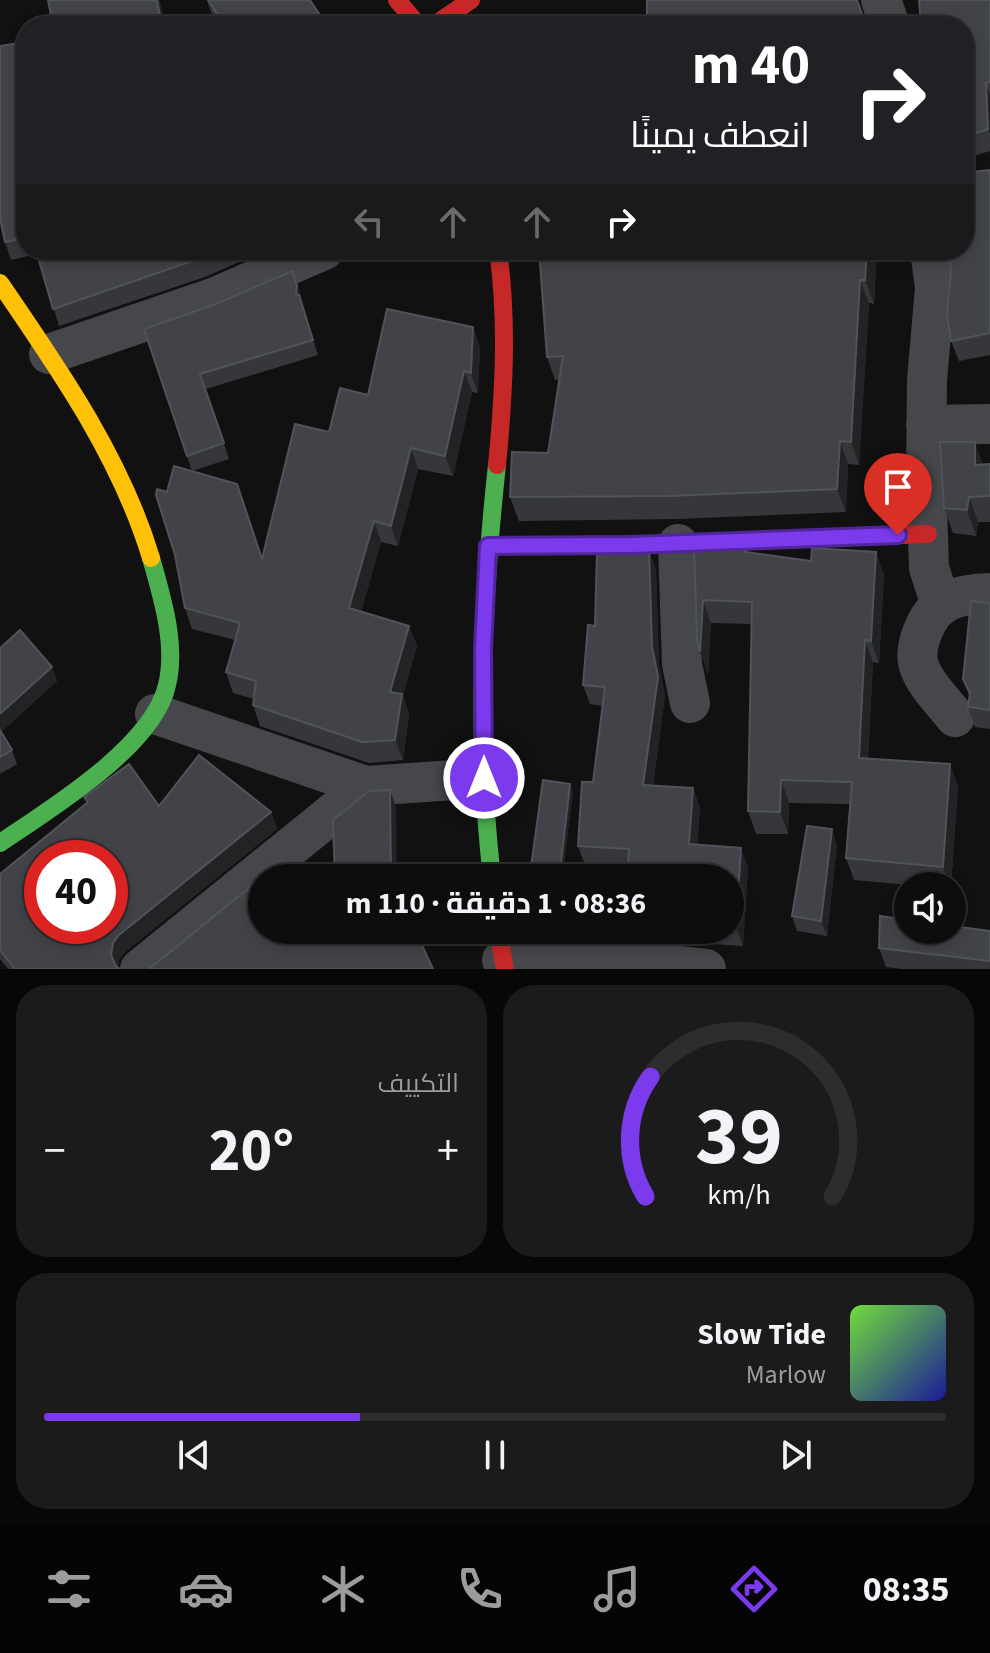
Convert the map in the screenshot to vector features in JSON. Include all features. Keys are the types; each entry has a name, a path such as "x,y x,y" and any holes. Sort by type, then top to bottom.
{"street":[{"path":"397,0 411,16"},
{"path":"448,16 471,0"},
{"path":"49,354 213,298 301,260"},
{"path":"491,864 484,778 483,649 488,546 502,411 506,333 499,260"},
{"path":"931,260 935,288 927,380 928,534 929,568 941,605"},
{"path":"0,283 49,354 123,486 149,554 162,603 169,650 168,685 155,714 122,751 0,843"},
{"path":"926,425 990,424"},
{"path":"488,546 678,544 928,534"},
{"path":"678,544 682,664 690,703"},
{"path":"955,717 918,665 919,644 927,623 941,605 958,598 990,593"},
{"path":"155,714 366,786 484,778"},
{"path":"140,969 366,786"},
{"path":"502,953 573,966 660,964 706,969"}],"building":[{"path":"48,0 157,0 160,16 51,16"},
{"path":"208,0 310,0 320,16 218,16"},
{"path":"647,0 857,0 862,14 862,16 647,16"},
{"path":"919,0 990,0 990,82 986,83 988,129 974,134 974,16 920,16"},
{"path":"16,44 16,240 5,242 0,218 0,46"},
{"path":"990,170 990,333 951,341 947,315 950,260 974,260 974,172"},
{"path":"39,260 195,260 53,309"},
{"path":"540,260 866,260 865,280 860,280 851,442 840,441 837,489 669,496 510,497 512,452 548,453 563,356 547,357"},
{"path":"292,271 296,294 299,295 313,340 200,374 224,443 187,456 144,329 216,304"},
{"path":"387,309 473,327 471,373 464,371 445,456 411,448 391,526 374,521 349,608 409,626 390,692 402,694 395,740 362,742 253,705 256,681 226,672 240,623 185,608 175,555 156,495 157,489 167,492 174,466 237,484 262,559 295,424 329,432 340,388 368,395"},
{"path":"940,442 975,442 975,465 990,464 990,496 969,497 967,510 944,508"},
{"path":"746,544 745,552 811,561 812,548 876,552 871,641 865,640 859,758 950,764 943,867 846,858 852,782 781,780 780,812 748,811 752,602 703,600 700,652 694,546"},
{"path":"649,550 652,646 658,677 643,785 693,788 689,844 741,848 740,864 628,864 629,849 578,846 582,782 593,782 605,687 583,685 588,625 595,626 597,551"},
{"path":"971,601 990,603 990,710 968,707 970,693 963,679"},
{"path":"20,630 52,667 0,714 0,648"},
{"path":"0,730 12,750 0,757"},
{"path":"199,755 271,812 128,928 128,840 42,840 88,802 84,797 129,764 159,806"},
{"path":"543,780 570,784 561,864 531,864"},
{"path":"390,790 391,864 335,864 333,820 369,791"},
{"path":"807,826 832,829 821,921 792,916"},
{"path":"24,854 24,944 113,944 111,955 120,969 15,969 0,950 0,874"},
{"path":"248,889 248,944 421,944 433,969 149,969"},
{"path":"880,916 894,918 894,944 966,944 966,928 990,931 990,961 879,948"}],"traffic: fast":[{"path":"491,864 484,775 483,672 497,465"},
{"path":"0,843 97,774 142,731 158,708 167,685 170,654 167,621 151,558"}],"traffic: slow":[{"path":"0,283 66,381 106,450 151,558"}],"traffic: jam":[{"path":"397,0 411,16"},
{"path":"448,16 471,0"},
{"path":"497,465 504,358 499,260"},
{"path":"488,546 678,544 928,534"},
{"path":"501,944 505,969"}],"route":[{"path":"484,778 483,649 488,546 744,542 898,535"}]}
